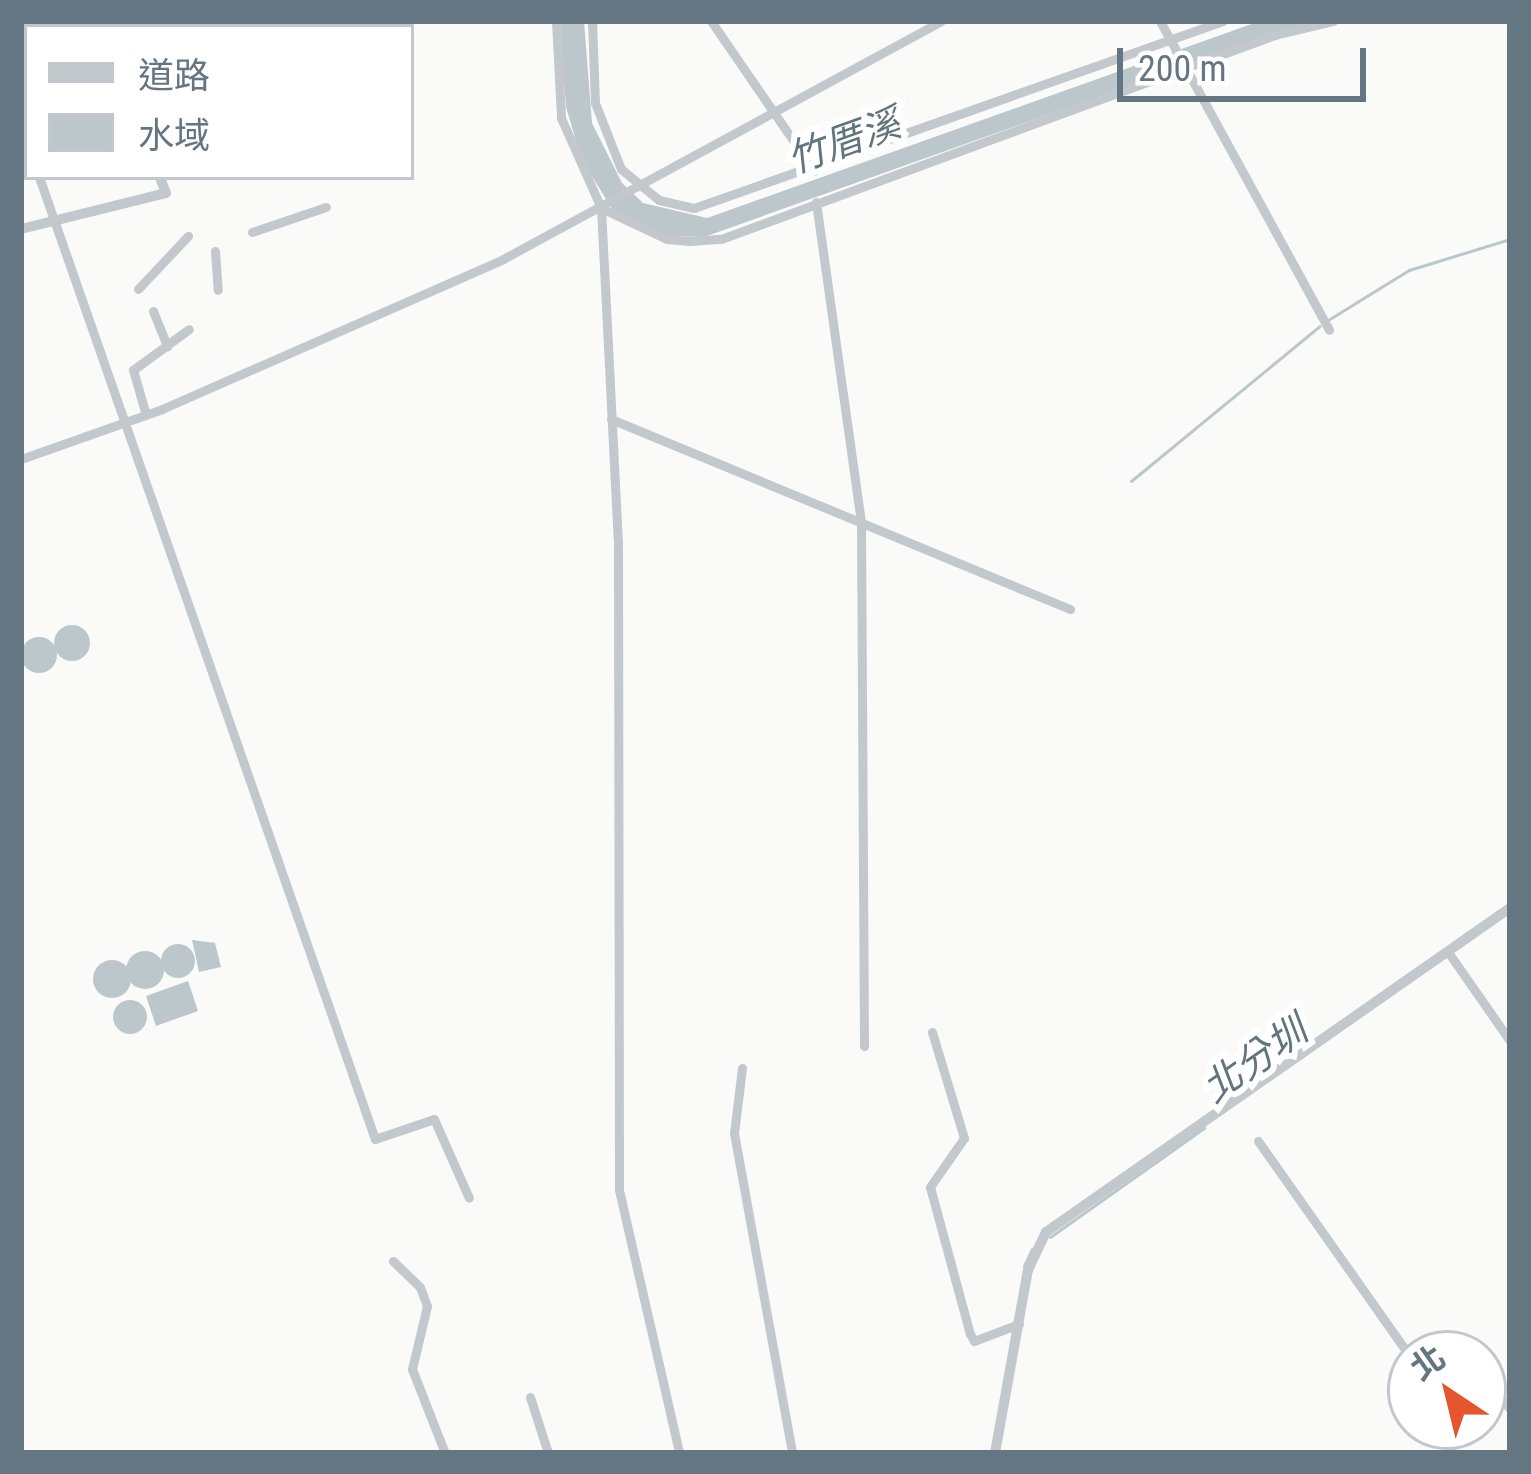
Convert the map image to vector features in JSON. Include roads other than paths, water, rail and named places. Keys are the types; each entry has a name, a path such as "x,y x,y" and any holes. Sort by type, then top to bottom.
{"street":[{"path":"556,21 561,118 601,208 618,540 620,1190 680,1453"},
{"path":"592,21 595,103 621,170 666,203 703,208 1223,21"},
{"path":"711,21 814,171"},
{"path":"21,459 146,416 601,208 941,21"},
{"path":"1160,21 1328,330"},
{"path":"601,208 667,239 721,239 1185,69 1333,21"},
{"path":"40,180 376,1139 434,1119 469,1198"},
{"path":"21,229 166,193 161,180"},
{"path":"816,202 861,524 864,1046"},
{"path":"252,232 326,207"},
{"path":"138,289 188,236"},
{"path":"215,251 218,290"},
{"path":"153,311 166,346"},
{"path":"146,416 133,370 190,329"},
{"path":"610,419 1070,609"},
{"path":"995,1453 1028,1270 1046,1232 1451,956 1510,908"},
{"path":"1451,956 1510,1041"},
{"path":"932,1032 964,1138 930,1187 970,1334 974,1341 1018,1324"},
{"path":"742,1068 734,1133 791,1453"},
{"path":"1258,1141 1391,1330"},
{"path":"392,1261 420,1287 427,1306 412,1370 445,1453"},
{"path":"530,1396 548,1453"}],"water":[{"path":"559,21 584,21 592,123 622,183 643,203 707,218 1260,21 1334,21 1252,42 704,237 666,236 612,209 581,158 566,107"},
{"path":"72,625 85,630 90,643 85,656 72,661 59,656 54,643 59,630"},
{"path":"39,637 52,642 57,655 52,668 39,673 26,668 21,655 26,642"},
{"path":"192,940 215,943 221,967 199,972"},
{"path":"178,944 190,949 195,961 190,973 178,978 166,973 161,961 166,949"},
{"path":"145,951 158,957 164,970 158,983 145,989 132,983 126,970 132,957"},
{"path":"112,960 125,966 131,979 125,992 112,998 99,992 93,979 99,966"},
{"path":"188,981 198,1011 156,1026 146,996"},
{"path":"130,1000 142,1005 147,1017 142,1029 130,1034 118,1029 113,1017 118,1005"}],"waterway":[{"path":"1328,320 1409,270 1510,239"},
{"path":"1131,481 1320,326"},
{"name":"北分圳","path":"1050,1237 1204,1128"},
{"path":"1024,1266 1032,1249"}],"water label":[{"name":"竹厝溪","path":"844,142"}]}
